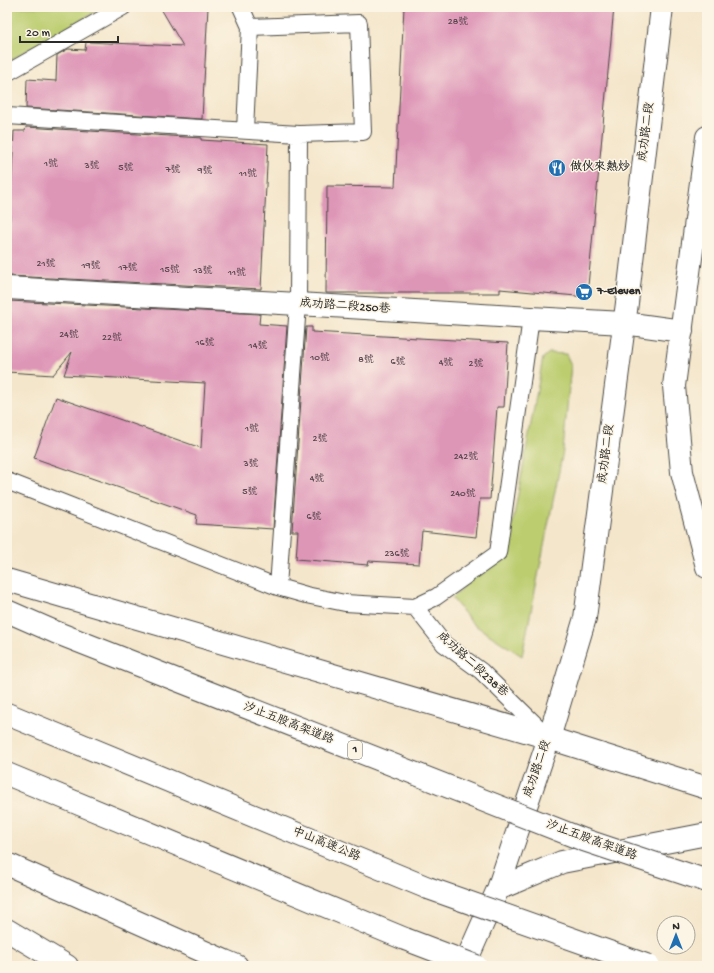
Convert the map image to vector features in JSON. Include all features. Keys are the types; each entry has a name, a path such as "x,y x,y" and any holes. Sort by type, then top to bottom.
{"main road":[{"name":"成功路二段","path":"464,966 498,889 549,738 585,618 624,323 662,7"},
{"path":"707,137 674,386 682,472 707,566"},
{"name":"成功路二段250巷","path":"7,288 624,323 682,331"},
{"path":"7,580 549,738 707,788"},
{"name":"汐止五股高架道路","path":"7,611 55,632 584,840 707,881"},
{"name":"中山高速公路","path":"7,714 428,888 649,966"},
{"path":"7,774 405,939 476,966"},
{"path":"498,889 562,862 707,834"},
{"path":"7,864 237,966"},
{"path":"7,930 68,966"}],"lane":[{"path":"7,72 123,7"},
{"path":"242,7 250,26 245,130"},
{"path":"7,116 299,134 363,132 359,23 250,26"},
{"path":"278,587 298,304 299,134"},
{"path":"7,481 278,587 306,595 345,602 415,607 436,597 498,553 531,318"},
{"name":"成功路二段238巷","path":"415,607 444,644 482,671 549,738"}],"green space":[{"path":"7,7 104,7 7,62"},
{"path":"549,353 566,354 571,365 563,451 522,656 473,624 452,598 509,543 543,358"}],"building":[{"path":"160,7 208,7 202,119 26,108 27,79 56,81 57,55 68,49 85,50 86,42 183,46"},
{"path":"404,7 614,7 587,297 500,289 500,293 326,293 327,186 395,187"},
{"path":"26,127 201,138 201,140 268,144 261,289 10,276 10,274 7,274 14,131 25,131"},
{"path":"9,301 260,314 259,324 287,326 273,529 196,524 197,515 34,458 56,397 201,448 205,383 64,375 72,352 53,375 7,372 7,328"},
{"path":"306,327 312,327 312,332 508,343 504,407 497,407 490,499 480,499 476,537 422,531 419,564 369,561 368,565 296,559 298,531 292,531"}],"place":[{"name":"做伙來熱炒","path":"557,168"},
{"name":"7-Eleven","path":"584,292"}]}
